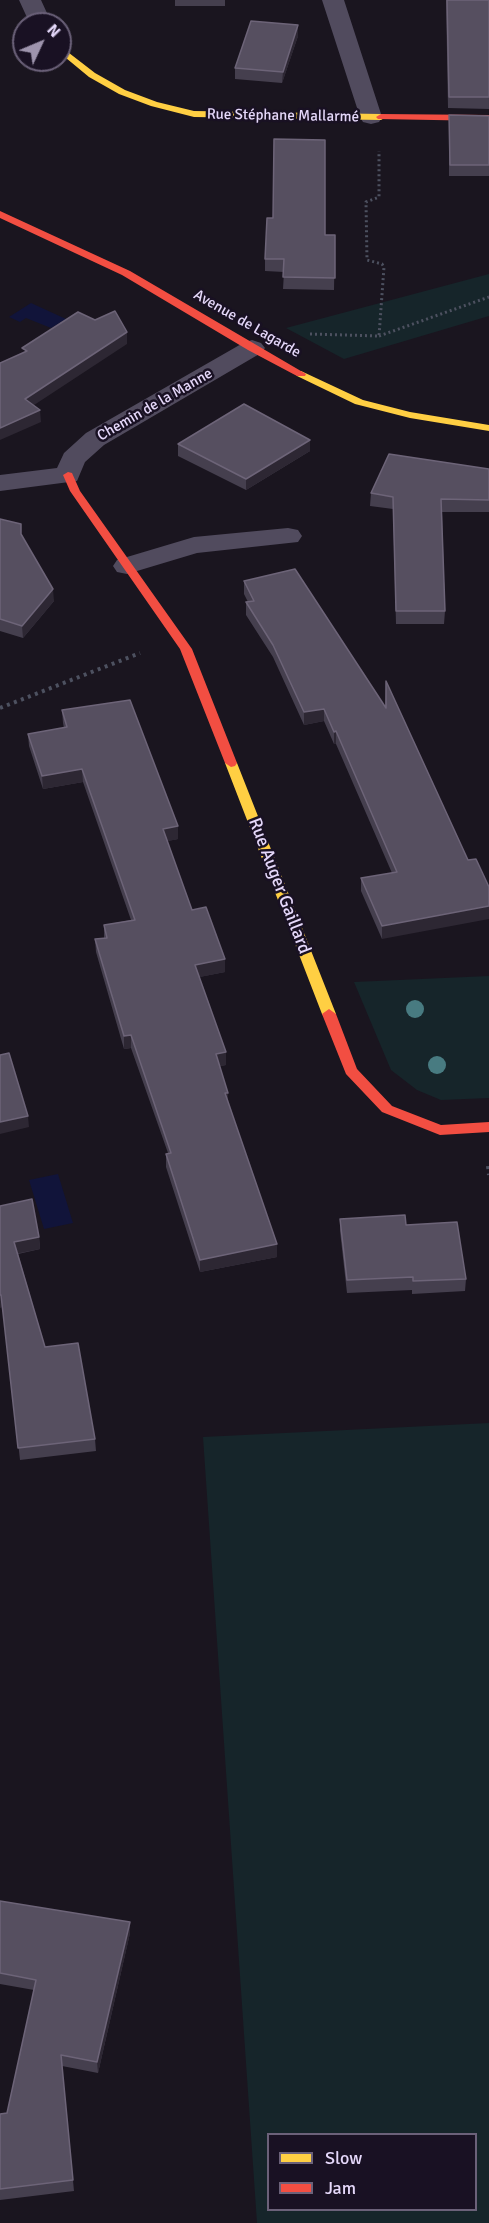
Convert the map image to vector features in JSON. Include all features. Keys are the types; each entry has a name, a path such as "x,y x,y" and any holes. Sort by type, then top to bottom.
{"street":[{"path":"333,0 371,117"},
{"name":"Rue Stéphane Mallarmé","path":"72,60 87,73 122,94 159,107 194,114 489,118"},
{"name":"Avenue de Lagarde","path":"0,214 126,273 252,348 359,402 442,422 489,428"},
{"name":"Chemin de la Manne","path":"68,475 73,459 95,439 252,348"},
{"path":"0,483 68,475"},
{"name":"Rue Auger Gaillard","path":"68,475 75,491 186,649 351,1071 387,1109 440,1130 489,1127"},
{"path":"127,566 194,545 288,536"}],"path":[{"path":"379,141 379,197 366,202 367,260 382,264 384,267 379,336"},
{"path":"252,348 308,334 379,336 489,297"},
{"path":"0,708 135,653 186,649"}],"shaded area":[{"path":"489,274 489,316 344,359 286,328"},
{"path":"31,303 66,319 51,328 26,318 20,322 9,317"},
{"path":"489,976 489,1098 441,1100 417,1090 391,1070 354,982"},
{"path":"58,1174 73,1223 44,1229 29,1180"},
{"path":"489,1423 489,2223 257,2223 203,1437"}],"building":[{"path":"447,0 489,0 489,97 449,97"},
{"path":"251,21 298,25 283,72 235,68"},
{"path":"449,115 489,116 489,165 450,165"},
{"path":"274,139 325,140 325,235 335,235 335,278 283,277 284,259 265,259 267,218 273,218"},
{"path":"115,311 127,332 25,399 40,410 0,428 0,363 27,351 22,348 78,312 95,320"},
{"path":"244,404 310,440 246,479 178,444"},
{"path":"389,454 489,469 489,500 441,499 445,611 396,611 393,497 371,493"},
{"path":"0,519 21,524 21,534 53,589 22,626 0,619"},
{"path":"295,569 386,708 386,681 468,860 476,859 489,887 489,906 382,926 361,878 397,872 336,731 334,732 324,709 304,712 273,645 246,602 254,601 244,581"},
{"path":"130,700 178,826 163,829 192,910 206,907 225,959 195,965 226,1052 216,1054 228,1093 225,1093 277,1244 200,1260 166,1154 171,1153 131,1035 124,1036 95,939 107,938 104,925 135,920 82,769 42,776 28,734 67,727 62,710"},
{"path":"9,1053 28,1116 0,1122 0,1055"},
{"path":"32,1199 39,1237 14,1242 45,1347 78,1343 95,1439 18,1448 0,1295 0,1206"},
{"path":"405,1215 406,1225 457,1222 466,1279 413,1281 413,1277 347,1280 340,1219"},
{"path":"0,1901 130,1922 97,2062 61,2055 73,2180 0,2189 0,2114 7,2113 36,1980 0,1973"}],"traffic: slow":[{"path":"72,59 92,75 122,92 154,104 194,114 381,117"},
{"path":"301,374 359,402 410,415 489,428"},
{"path":"231,763 329,1014"}],"traffic: jam":[{"path":"381,117 489,118"},
{"path":"0,214 126,273 252,348 301,374"},
{"path":"68,475 75,491 186,649 231,763"},
{"path":"329,1014 351,1071 387,1109 440,1130 489,1127"}]}
